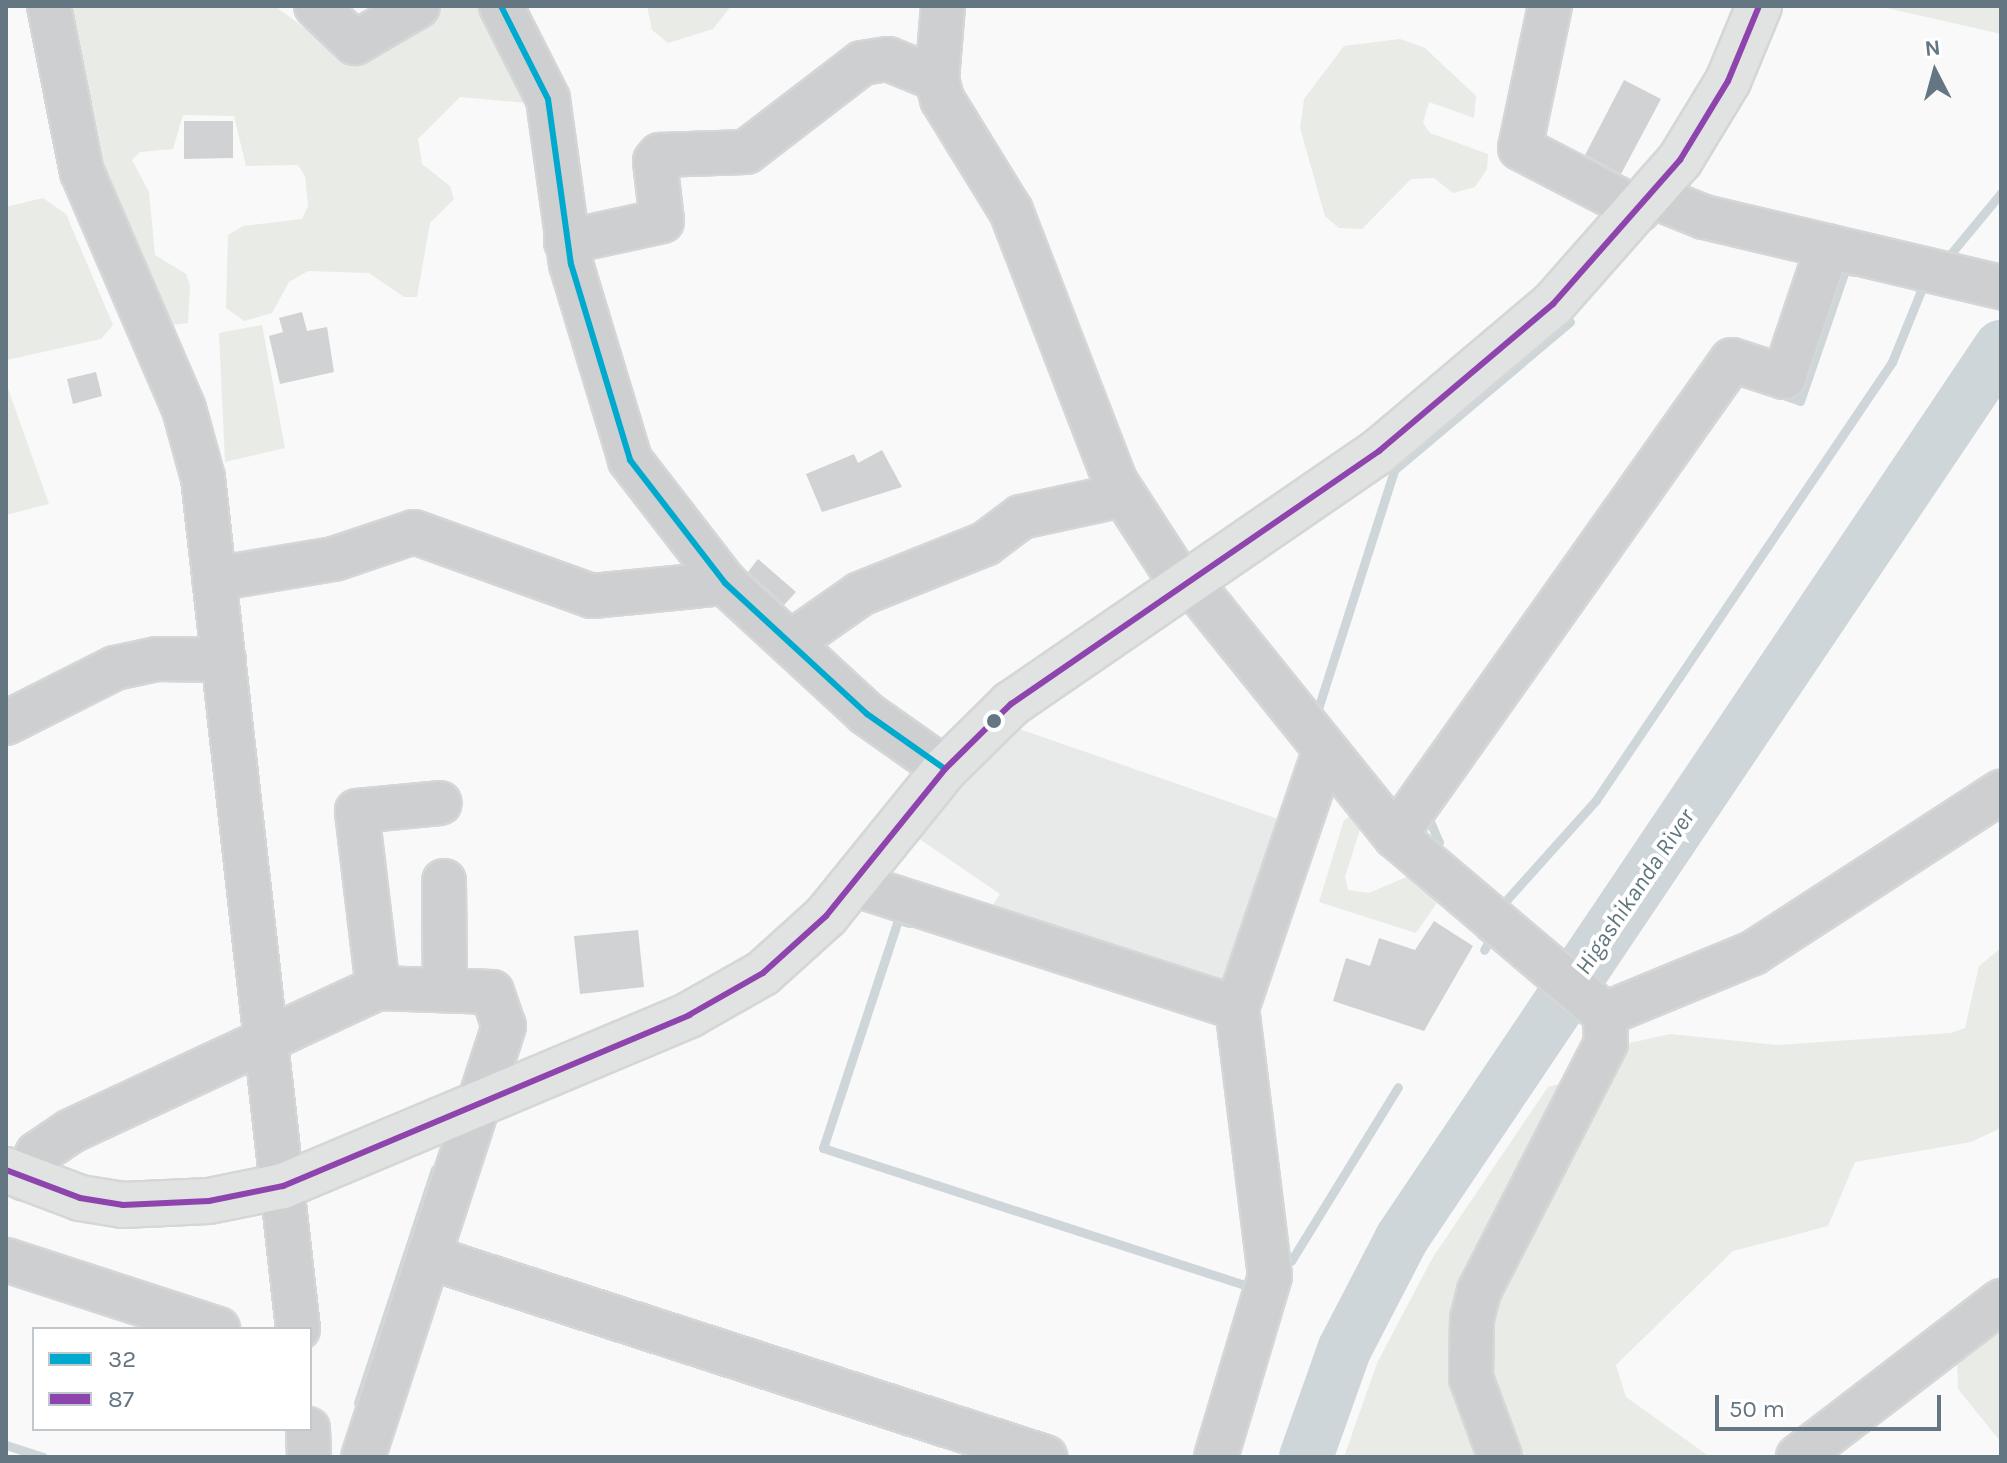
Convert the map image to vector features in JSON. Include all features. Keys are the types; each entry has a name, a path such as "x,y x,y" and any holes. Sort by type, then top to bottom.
{"main road":[{"path":"16,1175 80,1198 151,1206 283,1186 727,996 796,947 853,884 945,769 1011,704 1184,580 1379,451 1468,381 1553,304 1645,203 1706,121 1759,6"}],"street":[{"path":"49,6 82,172 195,443 224,660 298,1327"},
{"path":"316,6 355,43 418,6"},
{"path":"501,6 548,99 566,242 630,460 725,583 793,641 867,714 945,769"},
{"path":"943,6 937,79 942,99 1011,211 1123,495 1184,580 1395,836 1535,951 1601,1010 1606,1043 1479,1291 1472,1319 1471,1378 1500,1457"},
{"path":"1550,6 1520,148 1645,203 1993,285"},
{"path":"566,242 662,221 655,161 660,155 746,152 862,63 900,62 937,79"},
{"path":"1395,836 1732,360 1784,377 1828,246"},
{"path":"793,641 860,594 985,544 1021,517 1123,495"},
{"path":"214,579 334,559 414,532 592,596 725,583"},
{"path":"6,723 125,665 224,660"},
{"path":"1216,1457 1270,1276 1237,1008 1324,753"},
{"path":"1601,1010 1753,953 2001,792"},
{"path":"378,988 357,811 440,803"},
{"path":"444,881 445,990"},
{"path":"853,884 1237,1008"},
{"path":"16,1175 37,1154 71,1131 378,988 492,992 504,1026 363,1457"},
{"path":"428,1257 1045,1457"},
{"path":"6,1260 212,1327"},
{"path":"1798,1457 2001,1301"},
{"path":"308,1431 309,1457"}],"shaded area":[{"path":"69,6 275,6 335,51 362,52 441,6 485,6 527,103 460,97 418,139 422,164 450,186 454,199 430,223 417,297 404,297 369,273 308,271 289,282 272,313 244,321 226,308 228,235 243,226 302,219 308,206 305,176 298,165 246,166 234,116 183,115 173,149 140,152 132,160 149,192 155,255 186,274 190,285 188,323 172,325 102,166"},
{"path":"647,6 731,6 713,29 668,43 652,30"},
{"path":"1878,6 2001,6 2001,34"},
{"path":"1400,39 1425,48 1476,96 1474,118 1429,102 1423,123 1430,133 1488,154 1487,169 1475,187 1453,193 1434,178 1411,179 1362,229 1339,228 1325,216 1300,128 1304,99 1344,46"},
{"path":"43,198 66,214 113,325 101,339 7,360 6,207"},
{"path":"262,325 285,448 225,462 219,333"},
{"path":"6,383 49,504 6,515"},
{"path":"1014,727 1278,819 1221,986 989,911 1000,894 915,836"},
{"path":"1352,815 1361,826 1345,877 1348,890 1369,893 1411,875 1441,897 1416,933 1319,902 1344,820"},
{"path":"2001,948 2001,1128 1971,1142 1855,1162 1828,1226 1733,1251 1616,1365 1626,1397 1710,1457 1517,1457 1487,1376 1494,1297 1630,1043 1670,1034 1777,1045 1951,1033 1965,1028 1979,966"},
{"path":"1559,1084 1564,1088 1464,1285 1482,1457 1344,1457 1377,1363 1433,1257 1548,1087"},
{"path":"2001,1329 2001,1442 1958,1389 1957,1360"}],"building":[{"path":"1624,80 1661,99 1621,174 1585,155"},
{"path":"184,121 233,121 233,158 184,159"},
{"path":"302,312 307,331 327,327 334,372 280,384 269,336 283,332 279,318"},
{"path":"96,372 102,396 73,404 67,379"},
{"path":"882,450 902,487 822,512 806,474 854,454 858,463"},
{"path":"758,559 796,592 784,605 748,572"},
{"path":"1434,921 1473,946 1424,1031 1333,1001 1346,958 1370,966 1379,938 1415,950"},
{"path":"638,930 644,987 580,994 574,936"}],"waterway":[{"path":"1948,257 2001,193"},
{"path":"1780,394 1800,401 1845,270 1854,272"},
{"path":"1503,904 1596,800 1892,362 1922,288 1915,286"},
{"path":"1317,712 1394,470 1570,322"},
{"name":"Higashikanda River","path":"1306,1457 1344,1350 1402,1238 2001,347"},
{"path":"1433,813 1429,819 1439,842 1435,849"},
{"path":"909,923 898,920 823,1148 1250,1287"},
{"path":"1481,935 1489,941 1484,950"},
{"path":"1291,1261 1398,1087"},
{"path":"358,1403 435,1169"},
{"path":"6,1445 43,1457"}],"transit line":[{"name":"32","path":"501,6 548,99 571,264 630,460 725,583 867,714 945,769"},
{"name":"87","path":"6,1170 80,1198 123,1205 209,1201 283,1186 689,1015 763,973 826,916 945,769 1011,704 1379,451 1553,304 1680,160 1728,81 1759,6"}]}
